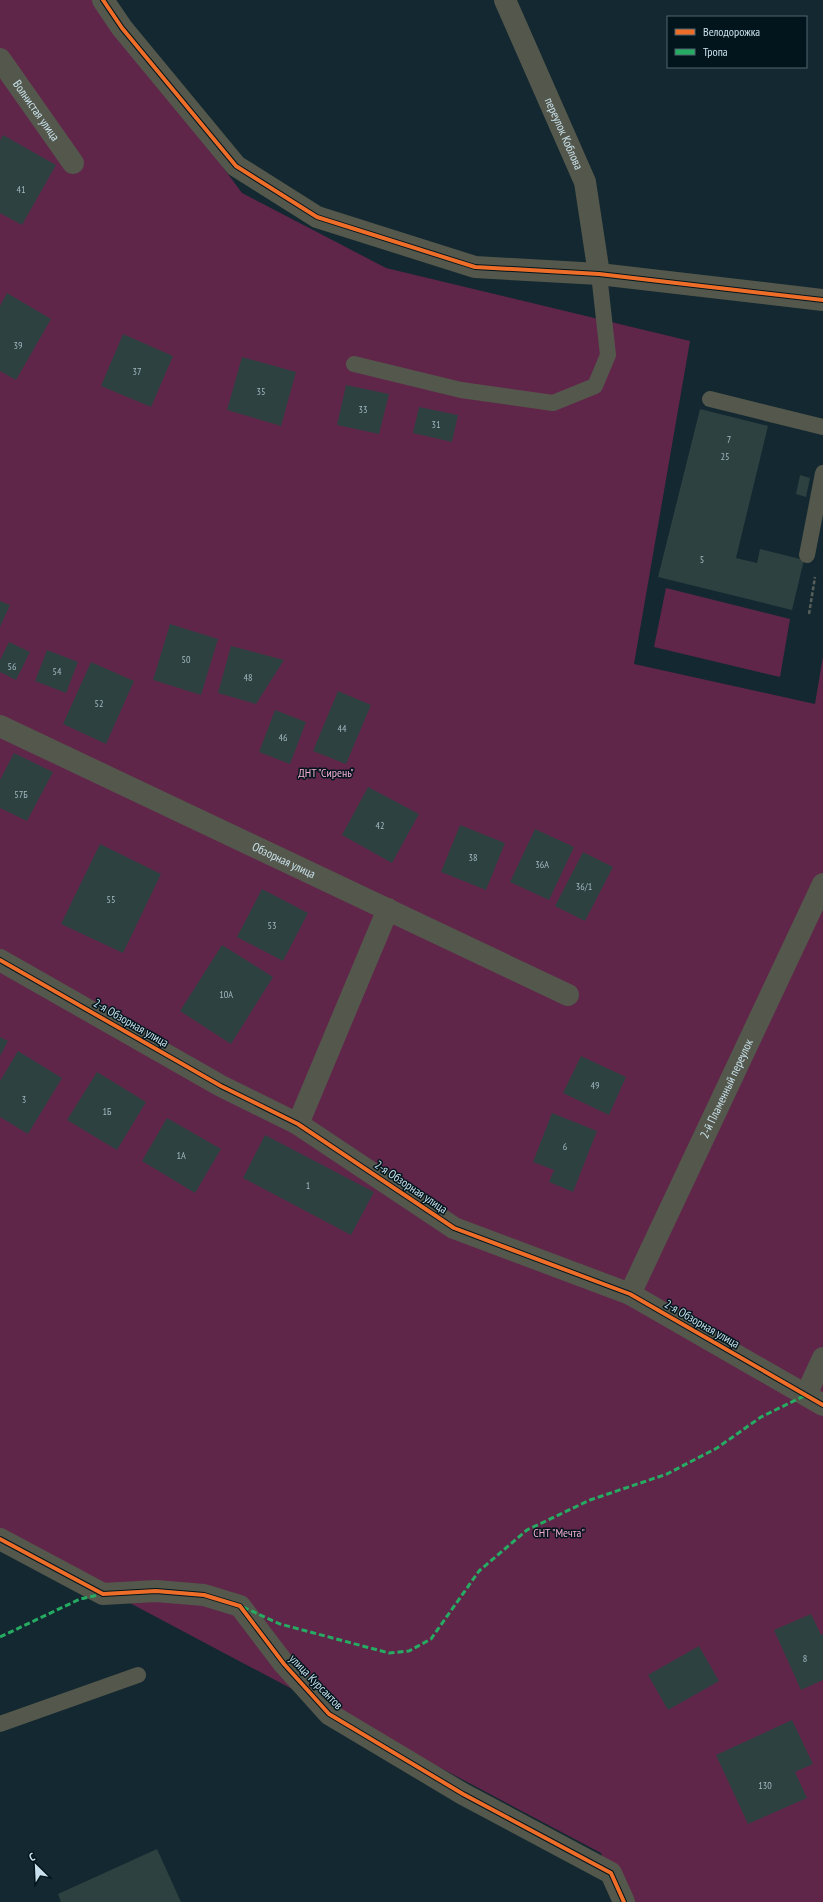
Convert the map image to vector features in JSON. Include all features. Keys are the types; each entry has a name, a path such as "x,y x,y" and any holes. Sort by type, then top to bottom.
{"street":[{"path":"104,0 122,28 236,166 317,217 476,267 599,274 823,300"},
{"name":"переулок Коблова","path":"505,0 585,182 599,274"},
{"name":"Волнистая улица","path":"0,59 73,163"},
{"name":"Обзорная улица","path":"0,726 568,995"},
{"name":"2-й Пламенный переулок","path":"630,1294 823,884"},
{"path":"298,1124 388,909"},
{"name":"2-я Обзорная улица","path":"0,960 221,1086 298,1124 454,1228 630,1294 814,1400"},
{"path":"814,1400 823,1358"},
{"name":"улица Курсантов","path":"0,1539 102,1594 156,1592 204,1595 240,1606 284,1664 330,1714 463,1794 611,1874 624,1902"}],"lane":[{"path":"354,364 461,390 554,403 595,386 608,355 599,274"},
{"path":"710,399 823,427"},
{"path":"807,555 823,473"},
{"path":"0,1724 138,1675"}],"path":[{"path":"809,614 816,571"}],"green space":[{"name":"ДНТ \"Сирень\"","path":"0,0 99,0 242,193 386,268 690,341 634,664 815,704 823,656 823,1902 622,1902 601,1853 0,1534"},
{"path":"666,588 790,619 780,677 654,647"}],"building":[{"path":"3,135 56,165 22,225 0,213 0,141"},
{"path":"7,293 51,319 16,380 0,371 0,306"},
{"path":"123,334 173,356 151,407 101,386"},
{"path":"242,357 296,372 281,426 227,410"},
{"path":"346,385 389,394 379,434 337,425"},
{"path":"419,407 458,415 452,442 413,433"},
{"path":"700,409 768,426 736,558 757,563 760,549 804,560 792,610 658,577"},
{"path":"800,475 810,478 806,497 796,494"},
{"path":"0,601 10,605 0,627"},
{"path":"170,624 218,639 201,695 153,680"},
{"path":"9,642 30,652 16,680 0,672 0,660"},
{"path":"231,646 284,660 256,704 218,693"},
{"path":"47,650 78,662 66,693 35,681"},
{"path":"91,662 134,681 106,744 63,724"},
{"path":"338,691 371,705 346,764 313,751"},
{"path":"275,710 306,722 290,764 259,752"},
{"path":"14,753 53,772 27,821 0,808 0,780"},
{"path":"368,787 419,814 392,863 342,835"},
{"path":"460,825 505,843 486,890 441,872"},
{"path":"535,829 574,847 549,900 510,882"},
{"path":"100,844 161,874 123,953 61,924"},
{"path":"583,852 613,867 585,921 555,906"},
{"path":"262,889 308,913 283,961 237,937"},
{"path":"222,945 273,977 231,1044 180,1011"},
{"path":"0,1037 8,1041 0,1056"},
{"path":"18,1051 62,1078 28,1134 0,1117 0,1081"},
{"path":"581,1056 626,1077 609,1115 563,1093"},
{"path":"97,1072 146,1102 117,1150 67,1120"},
{"path":"552,1113 597,1131 573,1192 549,1182 554,1170 533,1162"},
{"path":"167,1118 221,1149 195,1193 142,1161"},
{"path":"265,1135 374,1192 351,1235 243,1178"},
{"path":"811,1614 821,1635 823,1634 823,1680 801,1690 774,1630"},
{"path":"699,1646 719,1681 668,1710 648,1675"},
{"path":"792,1720 813,1764 795,1772 807,1798 748,1824 716,1755"},
{"path":"157,1849 181,1902 61,1902 58,1894"}],"marked path":[{"path":"243,1607 280,1624 389,1653 409,1651 431,1639 479,1571 527,1530 590,1500 667,1474 717,1448 761,1417 806,1395"},
{"path":"0,1637 80,1599 103,1594"}],"cycle path":[{"path":"103,0 122,28 236,166 317,217 475,267 599,274 823,300"},
{"path":"0,960 221,1086 298,1124 454,1228 630,1294 823,1405"},
{"path":"0,1539 103,1594 156,1591 204,1595 240,1606 284,1664 329,1714 463,1794 611,1873 624,1902"}],"park label":[{"name":"СНТ \"Мечта\"","path":"559,1533"}]}
